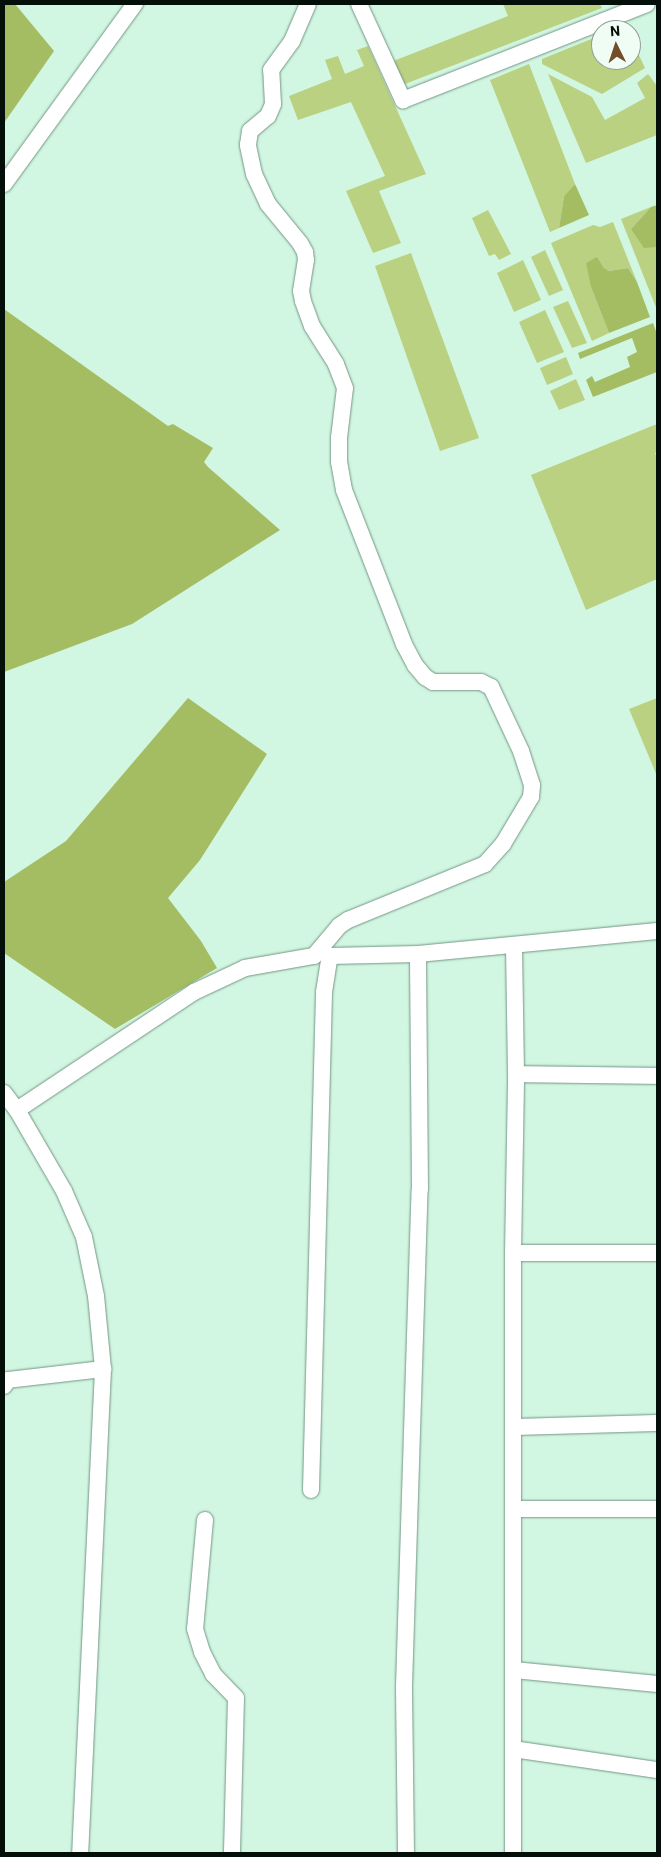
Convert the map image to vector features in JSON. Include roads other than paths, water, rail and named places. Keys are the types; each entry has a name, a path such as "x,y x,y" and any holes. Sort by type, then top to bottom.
{"street":[{"path":"4,184 135,4"},
{"path":"308,4 292,40 271,70 273,104 268,116 250,131 248,145 254,174 268,204 300,243 305,252 306,260 301,291 303,301 312,326 336,364 345,388 339,438 339,462 344,490 415,665 425,677 433,682 481,682 491,687 521,751 532,785 531,797 523,814 503,844 485,864 348,920 339,926 322,956 324,992 311,1490"},
{"path":"359,4 403,100 647,4"},
{"path":"17,1110 194,992 245,968 322,956 418,954 657,931"},
{"path":"513,1853 516,1074 514,946"},
{"path":"406,1853 404,1686 420,1189 418,954"},
{"path":"516,1074 657,1076"},
{"path":"4,1094 17,1110 64,1191 84,1237 96,1296 103,1369 80,1853"},
{"path":"514,1253 657,1253"},
{"path":"4,1386 8,1380 103,1369"},
{"path":"514,1427 657,1423"},
{"path":"515,1509 657,1509"},
{"path":"205,1520 195,1628 202,1652 213,1674 236,1698 232,1853"},
{"path":"514,1670 657,1684"},
{"path":"513,1749 657,1770"}]}
